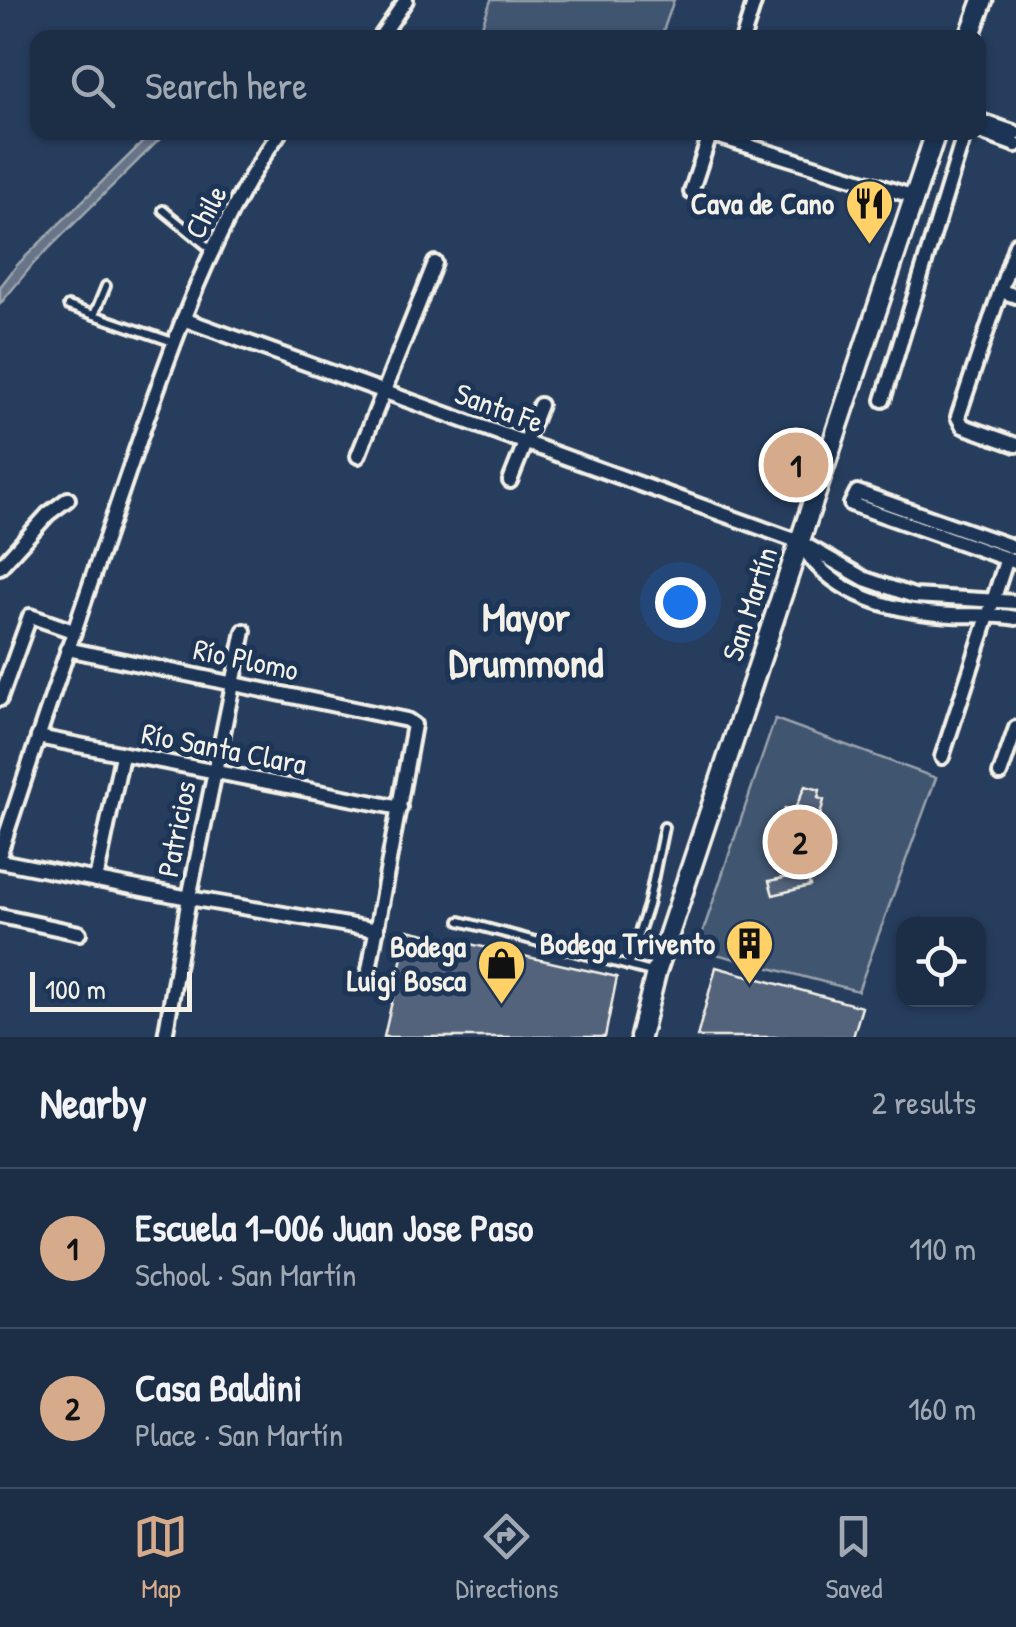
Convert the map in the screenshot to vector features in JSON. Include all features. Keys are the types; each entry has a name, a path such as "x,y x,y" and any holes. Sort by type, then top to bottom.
{"main road":[{"path":"972,30 983,0"},
{"name":"San Martín","path":"640,1037 656,973 933,140"}],"street":[{"path":"385,30 406,0"},
{"path":"746,30 756,0"},
{"path":"986,123 1016,133"},
{"path":"986,134 1016,146"},
{"name":"Chile","path":"0,853 174,342 214,252 276,140"},
{"path":"691,192 709,140"},
{"path":"723,140 914,197"},
{"path":"884,400 963,140"},
{"path":"1016,244 958,417 963,426 1016,445"},
{"path":"358,456 435,263"},
{"path":"1001,290 1016,296"},
{"name":"Santa Fe","path":"183,319 800,542 865,579 914,596 1016,602"},
{"path":"510,482 540,405"},
{"path":"856,492 1013,556 852,504 856,492"},
{"path":"0,567 48,514 68,499"},
{"path":"800,542 812,564 833,581 881,603 911,612 1016,618"},
{"path":"942,756 993,600 1013,556"},
{"path":"833,581 840,565"},
{"path":"911,612 914,596"},
{"path":"0,699 30,616 74,631"},
{"name":"Patricios","path":"165,1037 244,631"},
{"name":"Río Plomo","path":"67,650 407,720 414,725 400,808"},
{"path":"1000,774 1016,728"},
{"name":"Río Santa Clara","path":"38,737 400,808"},
{"path":"96,880 122,754"},
{"path":"369,970 400,808"},
{"path":"0,861 377,930"},
{"path":"0,916 80,933"}],"lane":[{"path":"163,210 214,252"},
{"path":"94,315 106,286"},
{"path":"68,306 174,342"},
{"path":"628,966 648,905 664,828"},
{"path":"460,921 656,973"}],"shaded area":[{"path":"491,0 674,0 663,30 480,30"},
{"path":"145,140 159,140 35,262 0,304 0,287 18,264"},
{"path":"775,719 936,778 858,991 697,949"}],"building":[{"path":"805,786 820,790 818,798 824,800 809,856 802,853 810,886 773,895 769,881 793,876 789,857 792,844 781,840 787,824 781,822 785,808 794,811"},
{"name":"Bodega Luigi Bosca","path":"408,930 617,977 605,1037 384,1037"},
{"name":"Bodega Trivento","path":"716,967 862,1007 853,1037 697,1037"}],"place":[{"name":"Cava de Cano","path":"869,246"},
{"name":"Escuela 1-006 Juan Jose Paso","path":"796,465"},
{"name":"Casa Baldini","path":"800,842"},
{"name":"Bodega Trivento","path":"750,986"},
{"name":"Bodega Luigi Bosca","path":"501,1006"}],"district":[{"name":"Mayor Drummond","path":"526,640"}]}
